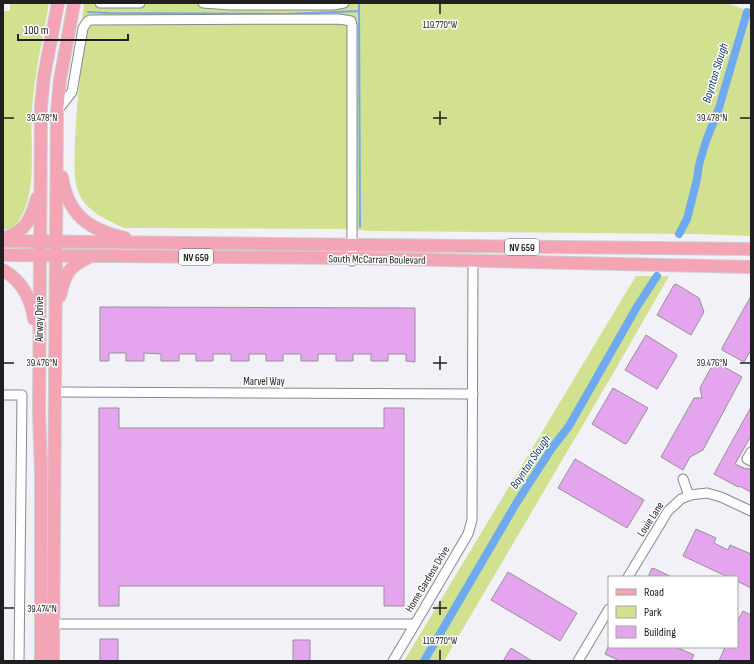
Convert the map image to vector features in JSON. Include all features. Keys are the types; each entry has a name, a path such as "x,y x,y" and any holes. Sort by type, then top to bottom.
{"main road":[{"name":"Airway Drive","path":"41,661 39,350 42,92 46,60 58,3"},
{"name":"Airway Drive","path":"53,661 57,111 60,80 74,3"},
{"path":"57,142 64,190 67,200 78,216 95,228 106,233 148,243"},
{"path":"3,240 18,233 27,224 35,205 40,187"},
{"name":"South McCarran Boulevard","path":"3,240 40,242 751,249"},
{"path":"473,260 488,253 565,254 608,248"},
{"name":"South McCarran Boulevard","path":"3,255 352,260 473,260 751,267"},
{"path":"56,312 61,290 68,272 75,264 91,256"},
{"path":"3,270 17,280 28,295 33,313 39,350"},
{"path":"47,661 53,624"}],"street":[{"path":"100,3 140,3"},
{"path":"203,3 230,5 333,5 344,3"},
{"path":"57,111 72,92 83,28 90,20 339,19 351,21 352,260"},
{"name":"Home Gardens Drive","path":"53,624 414,624 468,534 472,524 473,260"},
{"name":"Marvel Way","path":"56,392 473,394"},
{"path":"3,395 22,395 19,661"},
{"path":"751,452 747,459 751,461"},
{"path":"683,479 689,496"},
{"name":"Louie Lane","path":"629,576 668,511 677,501 698,493 716,495 751,512"},
{"path":"578,661 608,611"},
{"path":"393,661 414,624"}],"green space":[{"path":"10,3 49,3 33,97 31,178 28,199 24,211 15,226 9,229 3,229 3,11 10,11"},
{"path":"84,3 727,3 751,12 751,236 695,234 374,231 354,229 124,228 99,215 88,207 77,189 74,162 75,141 80,74 87,35 81,30"},
{"path":"636,276 669,276 444,661 404,661"}],"building":[{"path":"676,284 699,298 704,312 691,335 657,315"},
{"path":"751,296 751,350 744,362 722,350 722,348"},
{"path":"100,307 415,308 415,362 406,361 406,354 388,354 388,361 371,361 371,354 353,354 353,361 336,361 336,354 318,354 318,361 301,361 301,354 283,354 283,361 266,361 266,354 249,354 249,361 231,361 231,354 213,354 213,361 196,361 196,354 179,354 179,361 161,361 161,354 144,353 144,361 126,361 126,353 109,353 109,361 100,361"},
{"path":"646,335 677,356 657,389 625,370"},
{"path":"716,362 742,377 703,450 690,457 683,470 661,457 694,398 702,398 700,388 713,364"},
{"path":"613,388 648,408 625,444 592,424"},
{"path":"751,407 751,436 735,464 751,470 751,492 714,474"},
{"path":"99,408 119,408 119,428 384,428 384,408 404,408 404,606 384,606 384,586 119,586 119,606 99,606"},
{"path":"575,459 644,500 627,528 558,488"},
{"path":"696,529 716,538 714,543 728,550 730,545 751,554 751,588 738,582 738,576 726,576 683,556"},
{"path":"652,568 670,576 648,576"},
{"path":"508,572 577,613 560,641 491,600"},
{"path":"743,611 751,615 751,661 719,661 725,648 738,648 738,620"},
{"path":"100,639 118,639 118,661 100,661"},
{"path":"293,640 310,640 310,661 293,661"},
{"path":"608,647 678,648 694,655 691,661 620,661 605,654"},
{"path":"511,648 532,661 503,661"}],"waterway":[{"path":"359,3 360,227"},
{"path":"88,12 286,14 359,11"},
{"name":"Boynton Slough","path":"679,234 687,219 699,165 706,141 719,108 747,12"},
{"name":"Boynton Slough","path":"424,661 517,502 552,448 569,426 638,305 657,276"}]}
